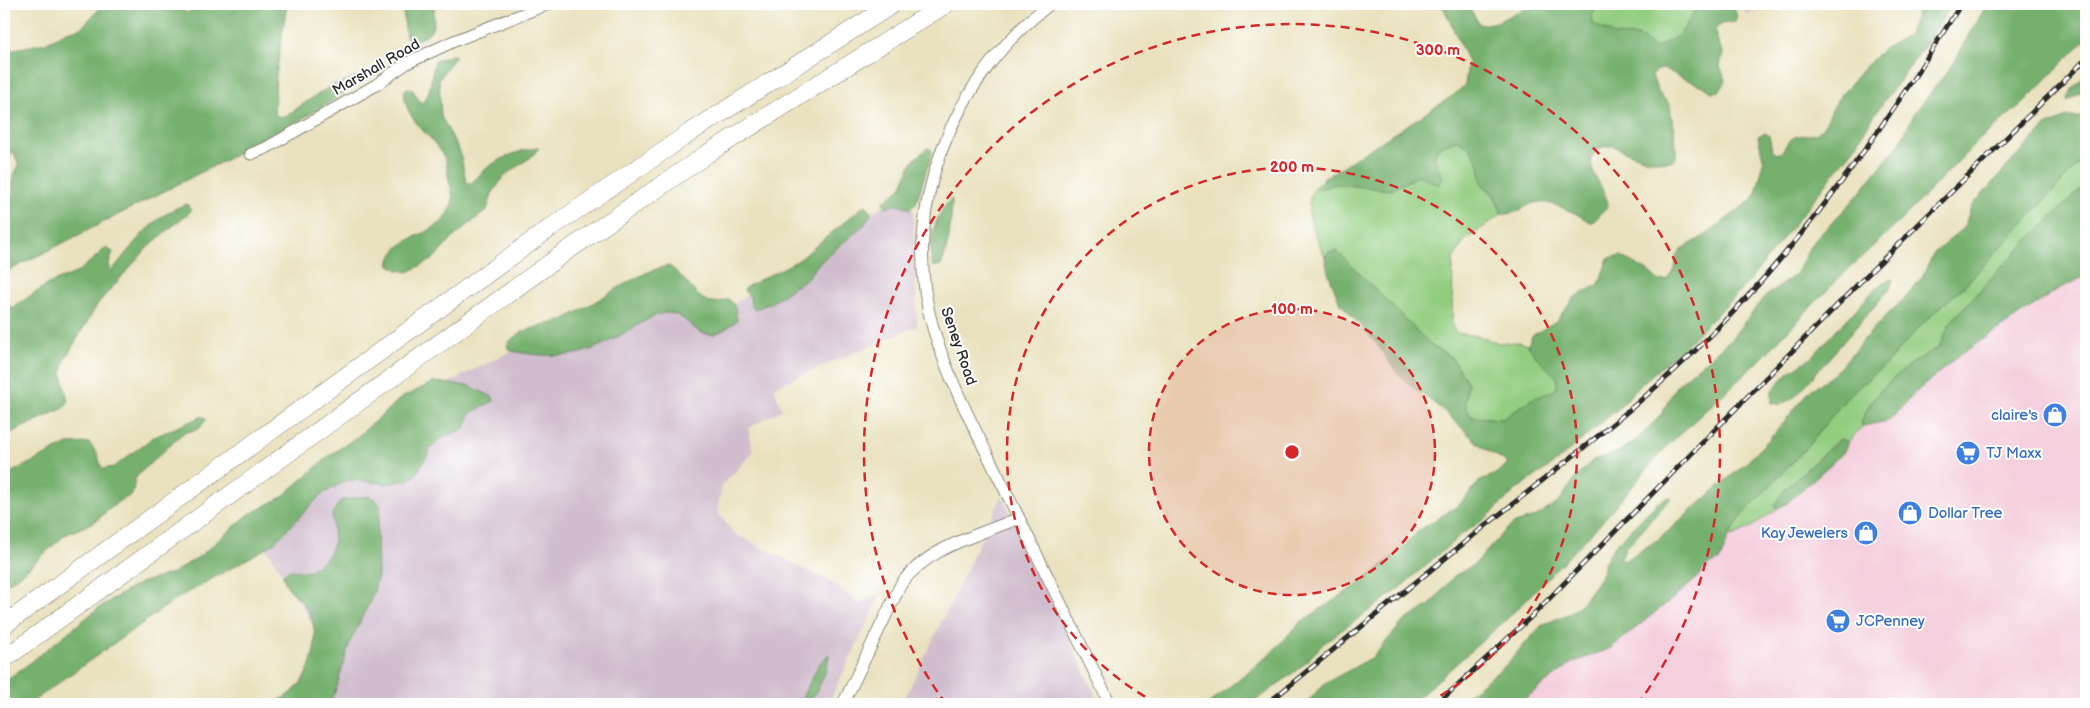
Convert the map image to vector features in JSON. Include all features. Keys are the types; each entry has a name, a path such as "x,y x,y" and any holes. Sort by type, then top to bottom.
{"highway":[{"path":"4,625 550,228 691,132 893,4"},
{"path":"4,659 580,242 707,154 946,4"}],"street":[{"name":"Marshall Road","path":"251,154 266,148 376,85 407,63 454,41 548,4"},
{"name":"Seney Road","path":"1050,4 1016,31 1000,49 972,85 962,105 937,163 930,190 924,242 925,286 937,339 961,398 1110,704"},
{"path":"843,704 901,584 912,568 927,557 953,544 1019,518"}],"shaded area":[{"path":"1740,4 1768,4 1747,15"},
{"path":"912,186 917,326 774,387 782,410 748,428 753,453 722,485 717,512 735,534 836,585 859,604 883,590 828,704 299,704 329,652 258,534 410,402 663,275 701,326"},
{"path":"2086,269 2086,704 1489,704 2034,297"},
{"path":"1002,496 1100,704 902,704"}],"green space":[{"path":"104,4 172,4 187,13 203,4 287,4 276,76 274,114 280,117 287,115 329,87 375,70 379,72 282,131 10,270 4,266 4,209 13,195 13,177 19,165 14,153 4,153 4,55 15,49 45,43 67,32 81,28"},
{"path":"402,4 435,4 434,24 431,31 421,38 410,41 406,37"},
{"path":"1442,4 1467,4 1480,25 1497,22 1533,4 1600,4 1592,15 1593,24 1615,35 1638,36 1656,48 1680,35 1699,4 1733,4 1737,17 1735,22 1722,24 1715,29 1716,37 1723,53 1720,66 1726,80 1720,91 1712,92 1666,69 1657,70 1652,76 1658,92 1670,105 1675,141 1675,160 1664,162 1651,160 1613,146 1601,148 1595,153 1591,159 1592,169 1605,195 1608,206 1594,221 1590,222 1570,211 1553,205 1537,202 1514,213 1502,214 1494,195 1482,184 1479,165 1475,156 1468,146 1457,140 1442,146 1435,153 1436,163 1443,178 1438,185 1419,175 1391,190 1336,184 1317,190 1315,187 1323,179 1454,95 1465,85 1468,62"},
{"path":"1600,4 1699,4 1680,35 1661,48 1656,48 1638,36 1615,35 1593,24 1592,15"},
{"path":"1920,4 1952,4 1931,37 1875,114 1855,147 1746,285 1689,342 1638,387 1620,407 1557,461 1516,490 1485,519 1463,533 1395,592 1324,643 1302,666 1252,704 1208,704 1271,653 1301,622 1363,581 1395,555 1418,531 1459,505 1479,482 1499,472 1508,463 1481,446 1443,410 1404,380 1393,368 1377,344 1340,303 1328,272 1325,257 1329,252 1337,251 1432,346 1451,357 1468,383 1466,406 1472,417 1503,419 1530,400 1555,390 1557,378 1536,357 1528,345 1532,336 1556,321 1574,298 1599,284 1608,258 1621,256 1648,271 1659,281 1667,280 1675,269 1677,256 1682,249 1706,235 1755,197 1764,162 1758,136 1766,133 1769,136 1773,151 1777,154 1782,152 1788,142 1795,137 1816,134 1823,128 1837,100 1863,69 1882,50 1909,34"},
{"path":"1987,4 2086,4 2086,39 2024,102 1979,140 1903,218 1836,281 1759,361 1667,446 1601,523 1509,617 1411,704 1305,704 1324,684 1373,657 1403,622 1430,605 1454,576 1474,565 1508,528 1515,523 1535,517 1558,503 1577,476 1593,460 1618,452 1635,441 1661,415 1676,386 1730,340 1765,297 1797,273 1811,244 1852,202 1900,143 1915,112 1952,66"},
{"path":"452,55 456,56 439,79 441,116 460,152 466,181 470,184 488,167 508,156 521,151 539,148 531,157 504,176 492,194 487,210 456,235 432,260 408,272 398,270 389,264 393,253 409,240 440,223 447,215 453,198 445,159 440,150 414,120 405,102 404,91 408,88 412,89 421,103 425,100 428,95 435,61"},
{"path":"2086,75 2086,90 2067,101 2072,90"},
{"path":"2086,114 2086,156 1965,285 1922,324 1886,364 1848,396 1805,449 1743,514 1728,538 1720,560 1707,566 1693,582 1611,648 1572,663 1518,704 1456,704 1504,667 1542,625 1571,613 1581,604 1600,578 1605,562 1614,546 1656,504 1668,497 1671,498 1626,547 1621,558 1624,561 1659,539 1746,463 1776,432 1808,392 1834,374 1875,327 1908,295 1922,277 1934,253 1964,228 1971,207 2046,126 2067,117 2082,117"},
{"path":"1457,140 1468,146 1475,156 1479,165 1482,184 1494,195 1502,214 1464,241 1453,259 1452,325 1456,333 1478,336 1499,343 1520,342 1528,345 1536,357 1557,378 1555,390 1530,400 1503,419 1473,417 1466,406 1468,383 1451,357 1432,346 1337,251 1329,252 1325,257 1309,213 1311,195 1315,187 1317,190 1336,184 1391,190 1419,175 1443,178 1436,163 1435,153 1442,146"},
{"path":"927,148 931,149 932,153 916,203 910,209 899,204 886,207 883,202 901,188 912,162"},
{"path":"2086,156 2086,184 2003,265 1950,323 1939,347 1908,366 1883,388 1871,402 1861,422 1863,426 1848,442 1841,439 1837,441 1787,487 1774,505 1778,508 1750,528 1728,538 1743,514 1805,449 1848,396 1886,364 1922,324 1965,285"},
{"path":"2086,184 2086,276 2060,288 1958,356 1915,393 1889,421 1863,426 1861,423 1871,402 1883,388 1908,366 1939,347 1950,323 2003,265"},
{"path":"952,199 946,249 941,265 933,267 931,240 941,212"},
{"path":"187,204 191,211 149,246 99,302 65,359 62,373 68,402 64,408 4,436 4,300 10,307 14,307 48,284 78,272 106,248 113,252 109,264 111,272 144,232 154,223 164,215"},
{"path":"865,205 871,214 864,225 819,263 806,279 771,303 755,309 751,306 750,297 744,291 746,287 799,260"},
{"path":"669,266 702,298 710,302 728,299 731,301 735,308 737,320 723,330 713,334 704,334 684,319 666,313 651,318 609,341 582,353 551,355 509,350 507,346 511,340 523,332 562,320 629,281 643,274"},
{"path":"1889,279 1893,280 1890,288 1796,396 1780,405 1772,403 1772,390 1788,373 1812,357 1874,290"},
{"path":"434,382 470,386 493,397 494,401 470,413 465,428 438,440 416,475 409,480 386,484 354,480 345,481 321,495 272,545 176,599 29,704 4,704 4,681 26,666 101,606 140,583 173,573 200,556 248,515 282,497 329,456 357,437 401,398"},
{"path":"204,417 206,420 199,429 183,433 140,473 135,479 132,495 119,501 96,521 65,535 24,572 4,586 4,476 68,444 89,443 97,453 102,469 114,467 152,438"},
{"path":"1841,439 1848,442 1843,453 1786,504 1778,508 1774,505 1787,487"},
{"path":"368,496 375,499 381,506 377,531 378,574 373,595 350,642 335,692 328,704 269,704 288,695 305,677 310,666 315,642 312,619 307,609 286,584 283,574 291,570 308,572 327,558 334,541 332,514 341,500"},
{"path":"829,654 825,674 815,693 808,704 799,704 819,664"}],"railway":[{"path":"1267,704 1606,429 1661,383 1712,334 1782,257 1846,176 1905,91 1961,4"},
{"path":"1437,704 1533,615 1859,283 2086,59"}],"place":[{"name":"claire's","path":"2055,415"},
{"name":"TJ Maxx","path":"1968,453"},
{"name":"Dollar Tree","path":"1910,513"},
{"name":"Kay Jewelers","path":"1866,533"},
{"name":"JCPenney","path":"1838,621"}]}
